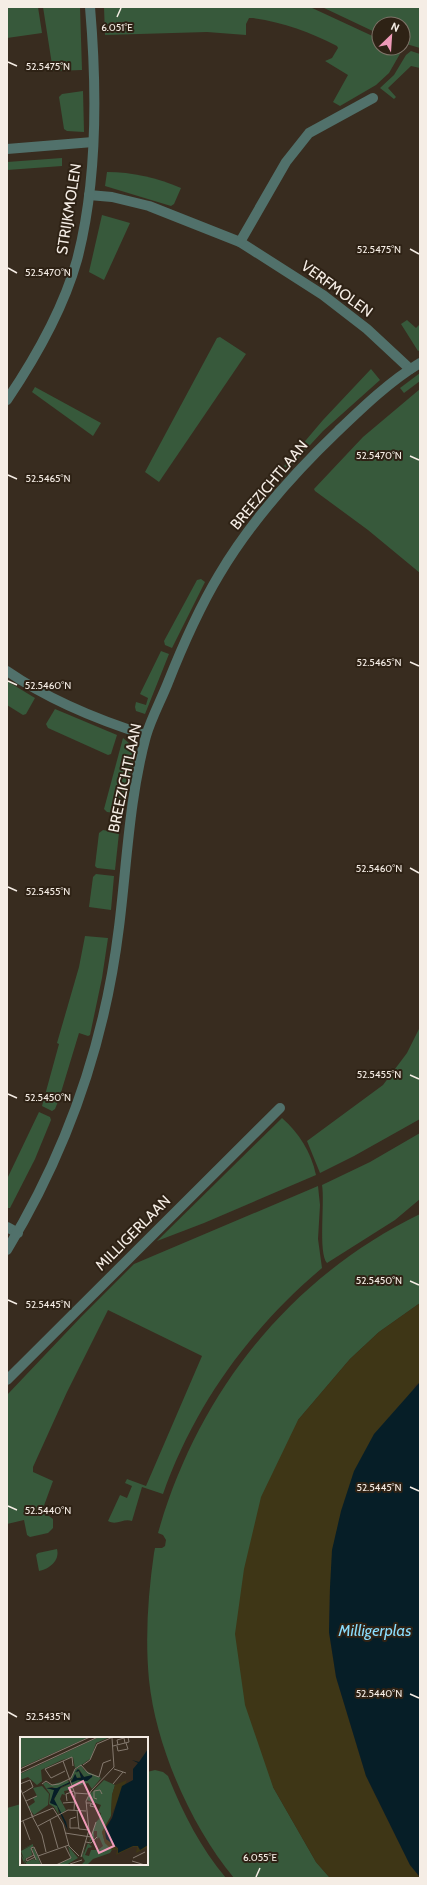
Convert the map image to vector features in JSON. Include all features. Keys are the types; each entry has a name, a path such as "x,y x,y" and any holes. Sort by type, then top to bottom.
{"street":[{"name":"STRIJKMOLEN","path":"7,400 42,346 68,285 76,260 89,195 93,142 90,7"},
{"path":"240,242 286,162 309,133 373,98"},
{"path":"7,149 93,142"},
{"name":"VERFMOLEN","path":"89,195 112,197 149,206 240,242 323,295 367,329 410,369"},
{"name":"BREEZICHTLAAN","path":"7,1250 36,1200 71,1122 96,1048 113,967 119,926 130,812 146,735 197,616 219,575 241,541 287,483 314,454 360,410 410,369 420,363"},
{"path":"7,671 48,695 81,711 146,735"},
{"name":"MILLIGERLAAN","path":"7,1380 280,1108"},
{"path":"7,1227 18,1233"}],"green space":[{"path":"7,7 38,7 42,33 7,38"},
{"path":"43,7 80,7 82,70 53,71"},
{"path":"104,7 310,7 371,35 371,56 399,56 389,73 376,85 340,106 333,102 348,75 325,61 332,58 338,48 337,46 296,28 249,18 246,24 246,35 207,32 105,35"},
{"path":"322,7 420,7 420,48 411,45 411,16 371,16 371,30"},
{"path":"411,51 420,54 420,68 411,66 388,88 396,97 394,99 380,88 394,75 405,56 411,56"},
{"path":"83,91 84,132 67,131 64,129 59,97 62,94"},
{"path":"62,158 62,166 7,170 7,162"},
{"path":"107,172 145,176 181,188 174,204 171,206 105,186"},
{"path":"102,215 130,223 104,280 89,272"},
{"path":"407,320 416,328 420,324 420,350 418,351 401,324"},
{"path":"220,337 246,354 159,482 145,472 217,338"},
{"path":"371,369 380,380 323,431 288,469 284,466 323,420"},
{"path":"420,373 420,381 404,393 400,388"},
{"path":"35,387 101,423 93,436 32,392"},
{"path":"420,389 420,573 368,530 314,489 363,437"},
{"path":"201,579 205,582 172,648 165,645 164,641 197,580"},
{"path":"161,651 169,654 145,714 136,711 136,702 146,705 148,698 140,694"},
{"path":"7,681 35,698 26,714 23,715 7,705"},
{"path":"55,709 117,735 111,754 108,755 48,728 46,724"},
{"path":"123,738 131,745 134,756 122,814 107,812 104,809"},
{"path":"103,830 119,833 115,870 97,868 95,866 99,833"},
{"path":"96,874 114,876 111,910 89,907 93,877"},
{"path":"85,936 108,938 102,978 90,1035 88,1036 79,1033 59,1099 55,1109 52,1111 42,1106 59,1044 57,1043 79,967"},
{"path":"420,1027 420,1119 320,1173 307,1141 383,1085 407,1053"},
{"path":"39,1112 50,1117 51,1120 35,1159 10,1208 7,1208 7,1179"},
{"path":"282,1118 294,1130 304,1144 311,1158 316,1175 204,1223 157,1241"},
{"path":"420,1133 420,1199 395,1220 327,1263 324,1257 322,1238 322,1185 370,1162"},
{"path":"318,1186 320,1205 318,1239 322,1268 271,1316 228,1370 208,1399 191,1429 163,1494 142,1487 132,1521 126,1520 114,1523 108,1521 120,1495 127,1498 132,1486 125,1483 127,1479 146,1486 202,1356 108,1310 67,1392 33,1467 33,1472 53,1481 42,1511 53,1519 53,1528 48,1533 30,1537 27,1535 24,1520 7,1524 7,1395 134,1264"},
{"path":"420,1214 420,1303 379,1332 350,1359 298,1420 273,1787 316,1862 330,1878 234,1878 204,1835 178,1785 159,1732 153,1706 148,1664 147,1632 149,1600 155,1548 162,1548 165,1546 166,1540 163,1535 158,1533 175,1482 197,1433 224,1387 255,1345 290,1306 329,1271 373,1240"},
{"path":"57,1549 57,1557 53,1564 39,1571 36,1555 38,1553"},
{"path":"155,1770 163,1772 168,1776 200,1842 226,1878 7,1878 7,1808 20,1804 20,1865 148,1865 148,1772"}],"sand":[{"path":"420,1303 420,1382 415,1386 330,1587 329,1632 336,1677 366,1776 410,1865 420,1878 330,1878 316,1862 273,1787 245,1705 235,1634 244,1569 261,1497 298,1420 350,1359 379,1332"}],"water":[{"name":"Milligerplas","path":"420,1382 420,1877 410,1865 366,1776 336,1677 329,1632 332,1550 341,1511 354,1471 374,1434"}]}
